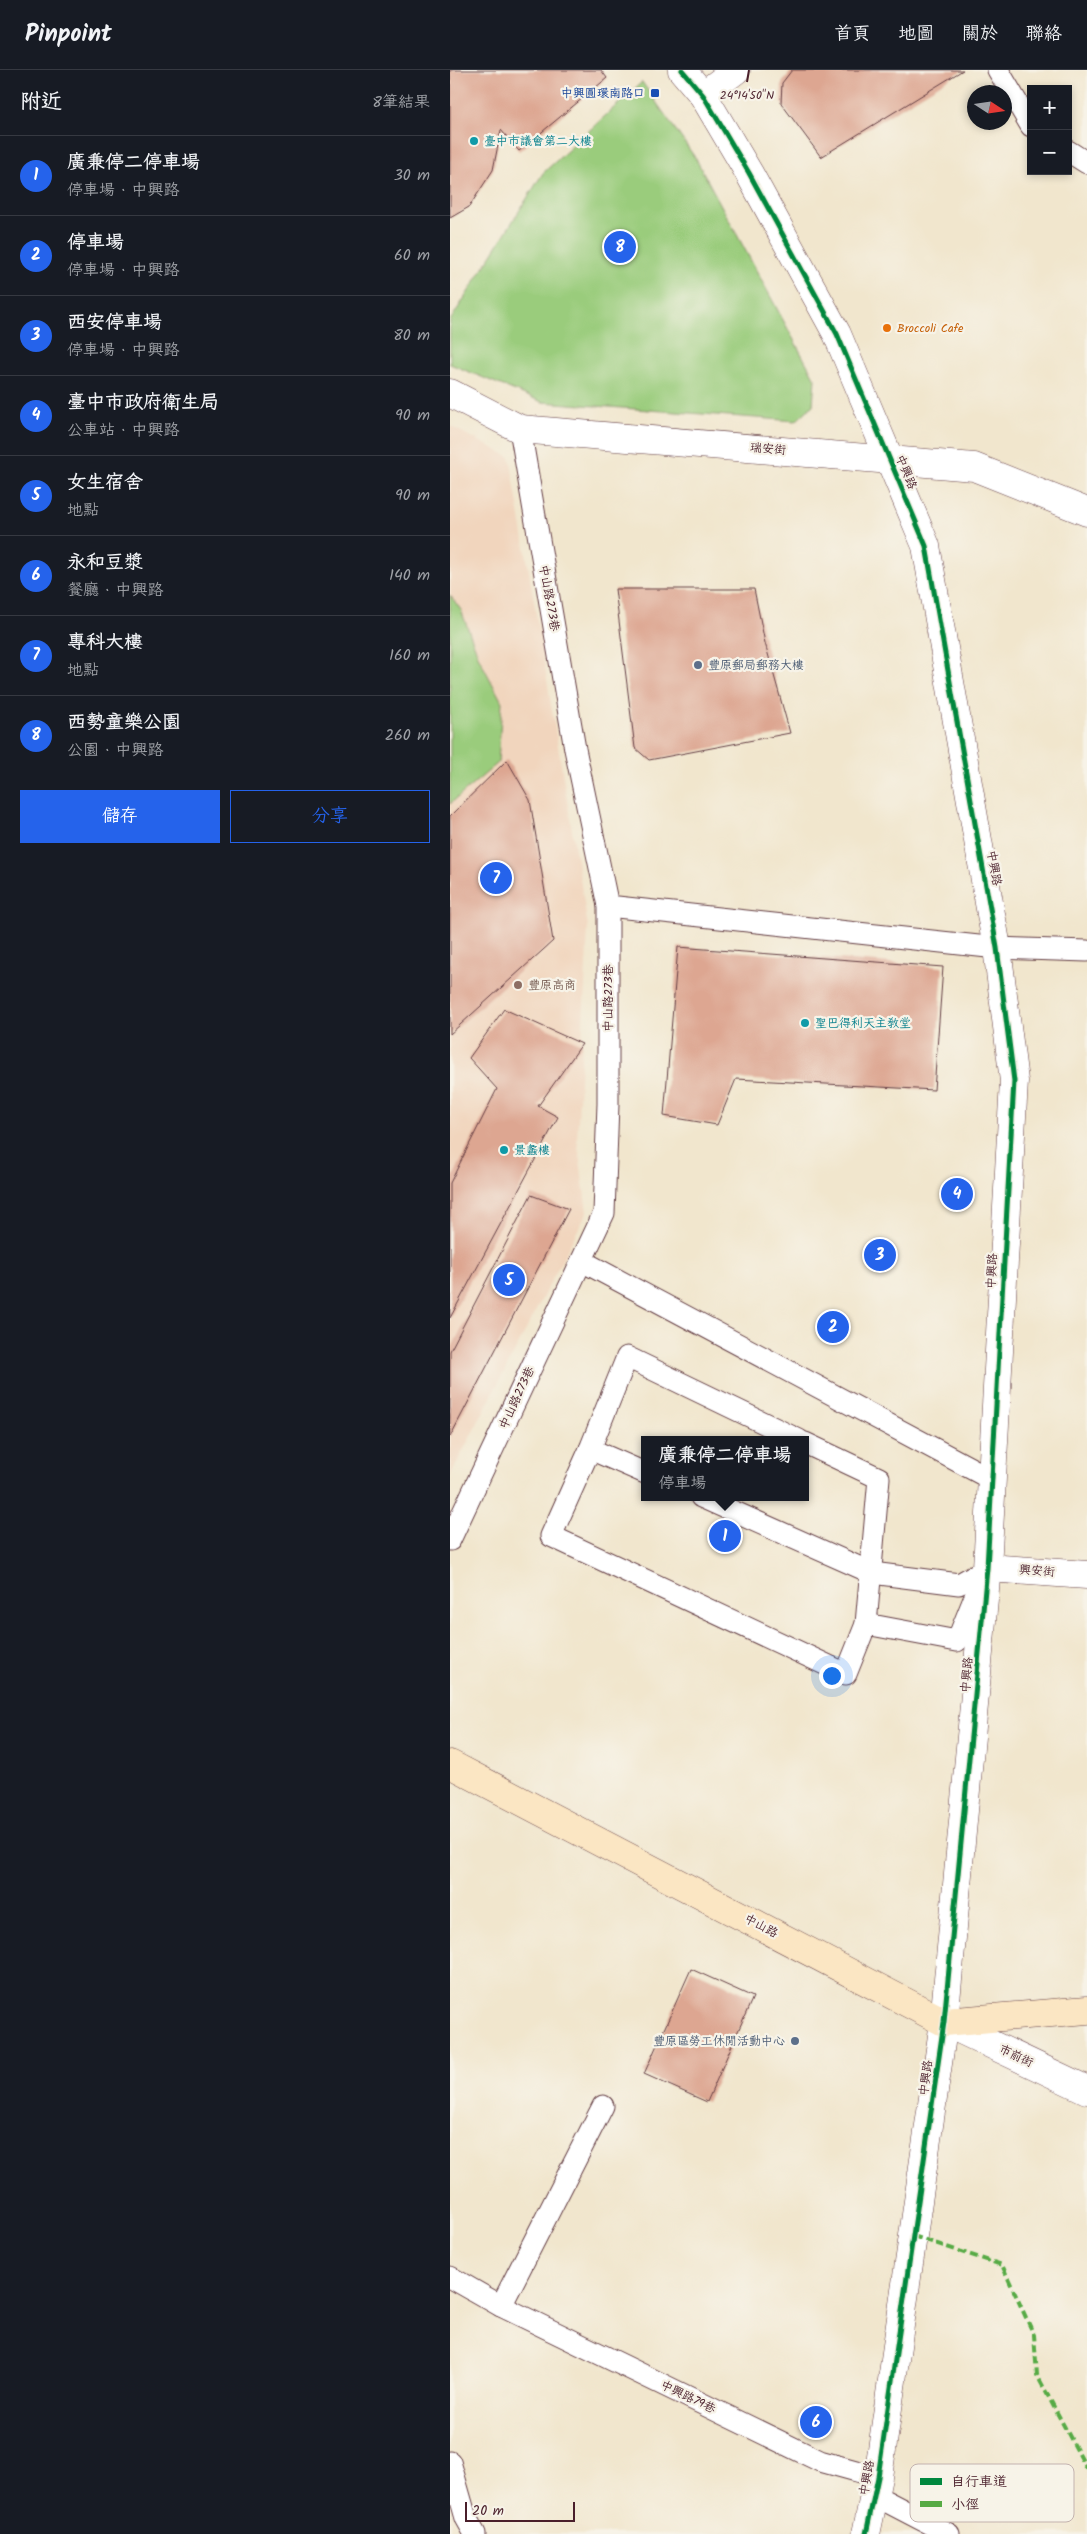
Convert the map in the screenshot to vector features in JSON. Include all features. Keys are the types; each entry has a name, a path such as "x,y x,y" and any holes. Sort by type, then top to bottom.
{"street":[{"name":"中興路","path":"682,70 703,95 749,173 837,334 926,546 997,948 1014,1081 986,1568 944,2022 876,2486 866,2534"},
{"path":"703,95 736,70"},
{"name":"瑞安街","path":"450,393 520,429 683,441 974,467 1087,512"},
{"name":"興安街","path":"986,1568 1087,1575"},
{"name":"中山路","path":"450,1764 944,2022"},
{"path":"944,2022 1087,2010"},
{"name":"市前街","path":"944,2022 1087,2090"}],"lane":[{"path":"998,70 1027,119"},
{"path":"1072,154 1087,163"},
{"name":"中山路273巷","path":"450,1540 604,1214 608,1104 608,906 575,749 520,429"},
{"path":"608,906 997,948 1087,951"},
{"path":"582,1260 991,1479"},
{"path":"791,1436 627,1357 590,1449 551,1536 846,1674 866,1624 879,1478 809,1445"},
{"path":"590,1449 641,1471"},
{"path":"710,1501 872,1573 959,1584 986,1568"},
{"path":"866,1624 957,1641 986,1568"},
{"path":"501,2306 603,2106"},
{"name":"中興路79巷","path":"450,2277 501,2306 820,2461 876,2486 910,2508"},
{"path":"450,2462 466,2518 475,2534"},
{"name":"中興路79巷","path":"931,2522 949,2534"}],"shaded area":[{"name":"豐原高商","path":"450,426 510,457 588,927 577,1139 587,1212 450,1476"}],"green space":[{"path":"642,82 696,159 815,379 813,405 796,421 542,402 450,364 450,321 543,173"},
{"path":"450,595 461,610 479,658 502,702 498,763 450,804"}],"building":[{"name":"臺中市議會第二大樓","path":"450,70 601,70 607,78 519,151 501,130 493,170 469,207 450,218"},
{"path":"792,70 963,70 821,157 781,103 782,83"},
{"name":"豐原郵局郵務大樓","path":"615,589 754,589 765,643 790,733 649,760 635,748"},
{"path":"507,760 530,800 553,941 450,1034 450,816"},
{"name":"聖巴得利天主教堂","path":"678,947 943,967 934,1090 736,1079 717,1125 664,1116"},
{"name":"景蠡樓","path":"504,1009 582,1044 538,1106 558,1117 450,1318 450,1183 497,1089 469,1058"},
{"path":"531,1195 569,1209 450,1437 450,1351"},
{"path":"691,1969 753,1997 707,2102 644,2074"}],"marked path":[{"path":"913,2236 1002,2265 1034,2335 1037,2375 1087,2469"}],"cycle path":[{"path":"682,70 703,95 749,173 837,334 926,546 997,948 1014,1081 987,1568 944,2022 878,2477 866,2534"}],"place":[{"name":"中興圓環南路口","path":"655,93"},
{"name":"臺中市議會第二大樓","path":"474,141"},
{"name":"西勢童樂公園","path":"620,247"},
{"name":"Broccoli Cafe","path":"887,328"},
{"name":"豐原郵局郵務大樓","path":"698,665"},
{"name":"專科大樓","path":"496,878"},
{"name":"豐原高商","path":"518,985"},
{"name":"聖巴得利天主教堂","path":"805,1023"},
{"name":"景蠡樓","path":"504,1150"},
{"name":"臺中市政府衛生局","path":"957,1194"},
{"name":"西安停車場","path":"880,1255"},
{"name":"女生宿舍","path":"509,1280"},
{"name":"停車場","path":"833,1327"},
{"name":"廣兼停二停車場","path":"725,1536"},
{"name":"豐原區勞工休閒活動中心","path":"795,2041"},
{"name":"永和豆漿","path":"816,2422"}]}
